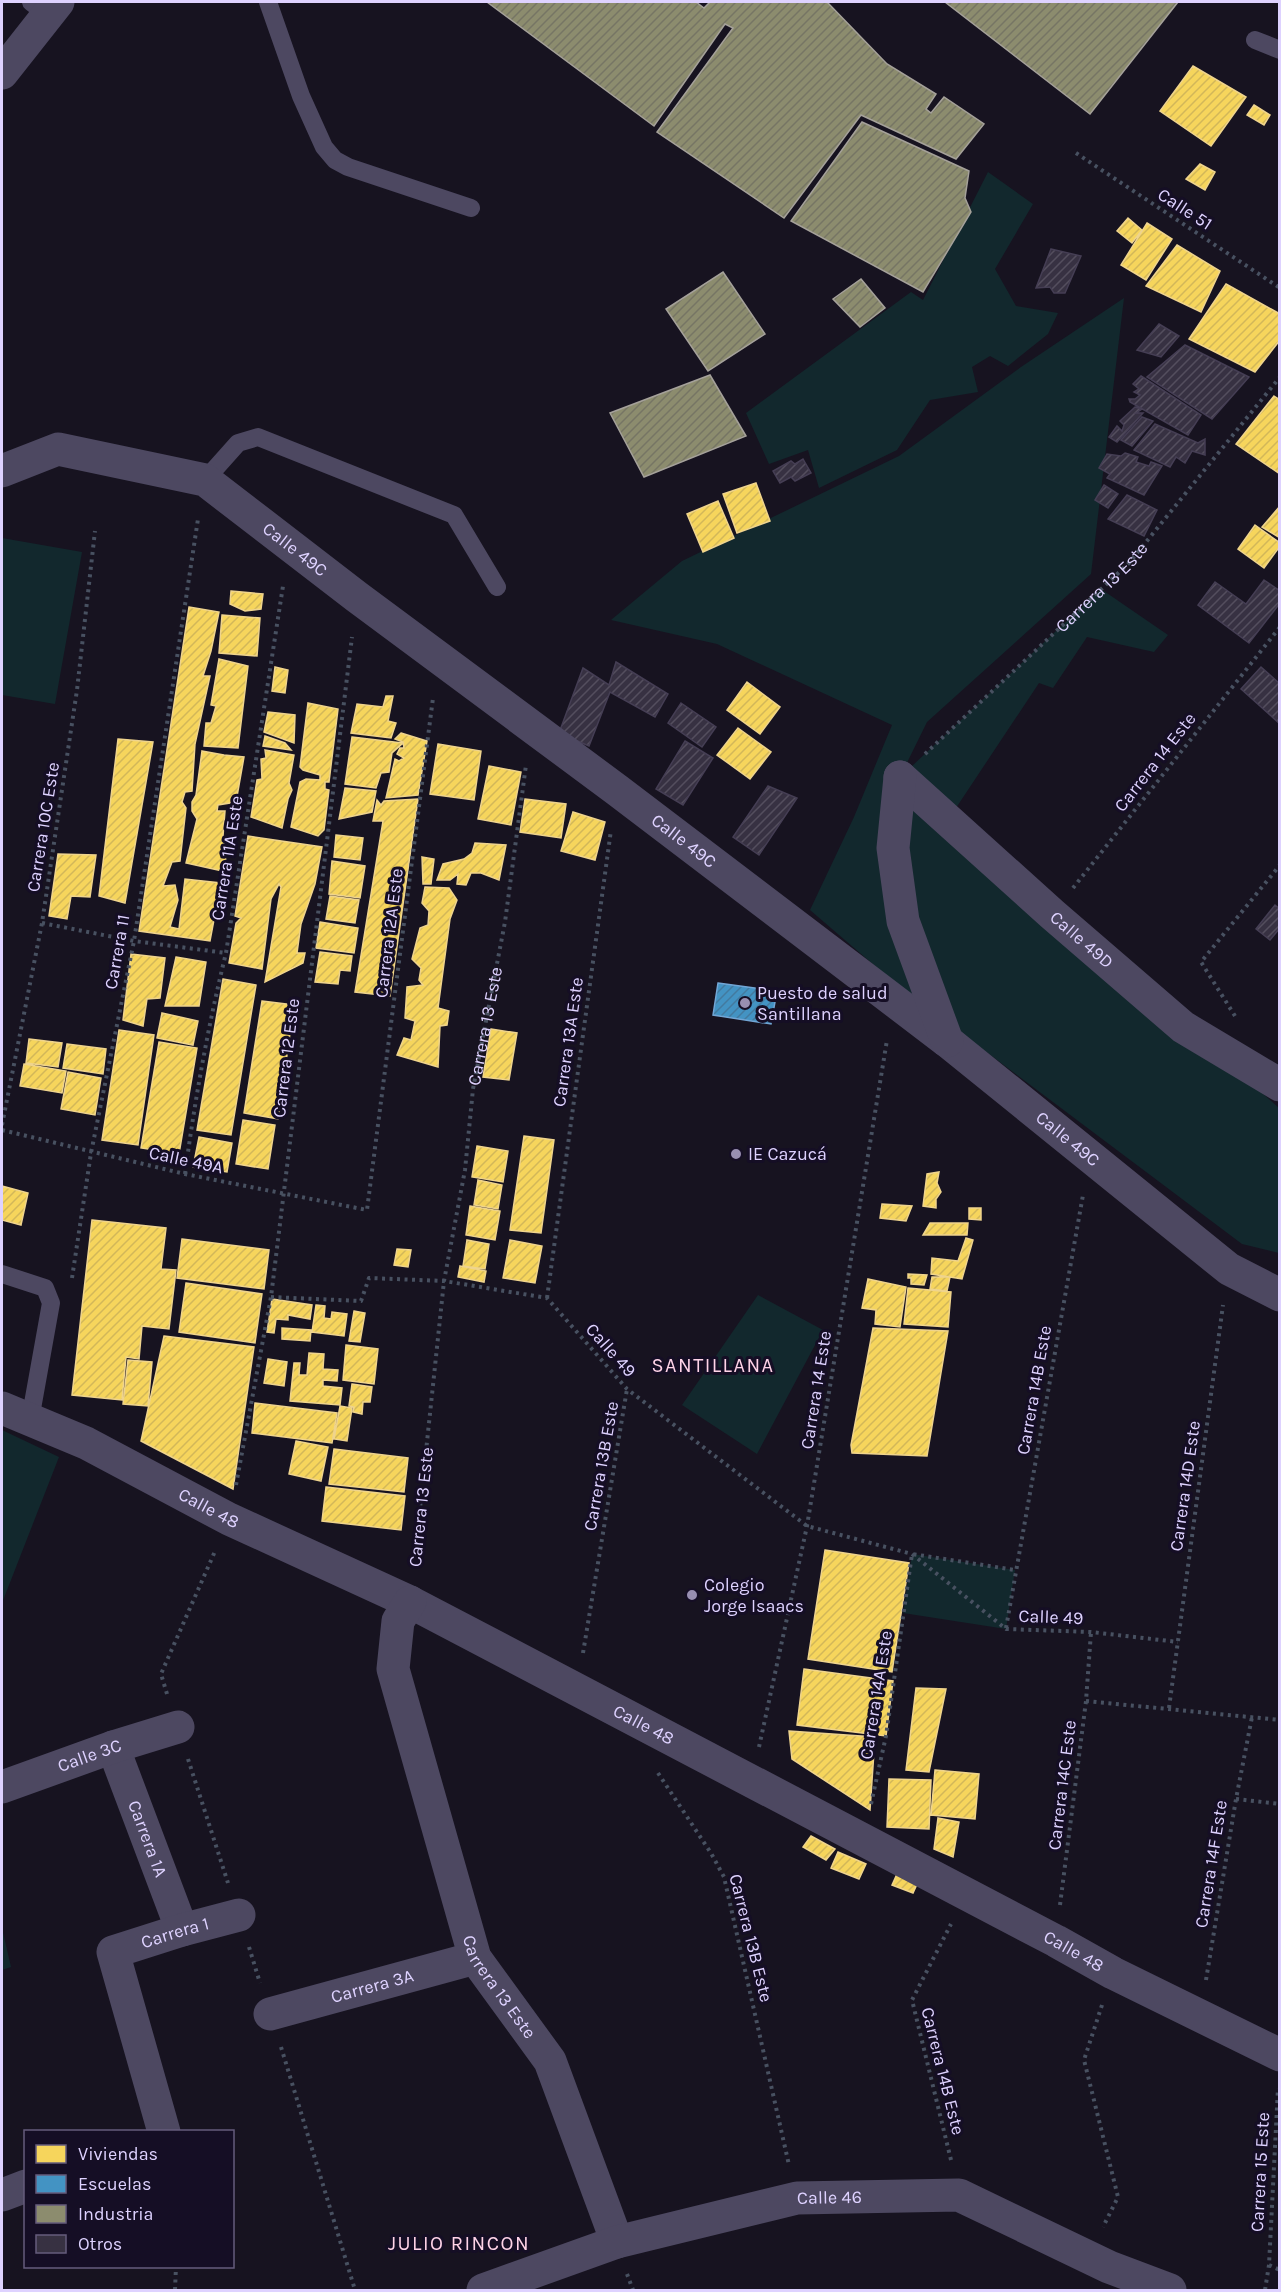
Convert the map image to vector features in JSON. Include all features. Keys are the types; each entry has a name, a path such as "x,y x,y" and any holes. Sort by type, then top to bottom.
{"street":[{"path":"2,74 46,6"},
{"name":"Calle 49C","path":"2,471 58,449 205,480 947,1041 1229,1269 1280,1295"},
{"path":"900,777 893,848 903,921 947,1041"},
{"name":"Calle 49D","path":"900,777 1052,914 1183,1027 1280,1085"},
{"name":"Calle 48","path":"16,1414 86,1443 230,1519 410,1602 1200,2017 1279,2067"},
{"name":"Carrera 13 Este","path":"410,1602 398,1621 393,1669 474,1958 550,2061 617,2242"},
{"name":"Calle 3C","path":"2,1787 113,1747 178,1727"},
{"name":"Carrera 1A","path":"113,1747 182,1930"},
{"name":"Carrera 1","path":"163,2130 113,1952 239,1915"},
{"name":"Carrera 3A","path":"270,2014 474,1958"},
{"path":"2,2195 24,2187"},
{"name":"Calle 46","path":"483,2290 617,2242 797,2198 959,2195 1088,2257 1170,2290"}],"lane":[{"path":"268,2 301,96 324,147 335,160 348,167 471,208"},
{"path":"1255,40 1280,50"},
{"path":"205,480 238,443 258,437 454,515 497,587"},
{"path":"2,1274 45,1288 50,1295 51,1303 16,1414"}],"path":[{"name":"Calle 51","path":"1076,153 1280,288"},
{"name":"Carrera 13 Este","path":"900,777 1129,563 1280,377"},
{"name":"Carrera 11","path":"72,1279 91,1153 134,940 205,480"},
{"name":"Carrera 10C Este","path":"2,1125 42,924 77,690 95,531"},
{"name":"Carrera 11A Este","path":"185,1174 212,1009 226,953 290,545"},
{"name":"Carrera 12 Este","path":"230,1519 271,1297 357,597"},
{"name":"Carrera 14 Este","path":"1052,914 1280,627"},
{"name":"Carrera 12A Este","path":"367,1210 439,658"},
{"name":"Carrera 13 Este","path":"410,1602 444,1281 465,1170 473,1089 505,922 531,728"},
{"name":"Carrera 13A Este","path":"547,1298 617,790"},
{"path":"1239,1023 1202,962 1280,865"},
{"path":"42,924 226,953"},
{"name":"Carrera 14 Este","path":"752,1780 807,1526 893,1001"},
{"name":"Calle 49A","path":"2,1130 185,1174 367,1210"},
{"name":"Carrera 14B Este","path":"1006,1629 1090,1157"},
{"name":"Carrera 14D Este","path":"1169,1708 1229,1269"},
{"path":"271,1297 361,1301 369,1278 444,1281 547,1298"},
{"name":"Calle 49","path":"547,1298 627,1389 807,1526 912,1554 1016,1570"},
{"name":"Carrera 13B Este","path":"576,1689 627,1389"},
{"name":"Calle 49","path":"912,1554 1006,1629 1091,1632 1178,1642"},
{"name":"Carrera 14A Este","path":"865,1840 886,1736 912,1554"},
{"name":"Carrera 14C Este","path":"1056,1941 1086,1701 1091,1632"},
{"path":"1086,1701 1280,1720"},
{"name":"Carrera 14F Este","path":"1200,2017 1236,1798 1252,1717"},
{"name":"Carrera 13B Este","path":"654,1767 711,1853 724,1877 797,2198"},
{"path":"1236,1798 1280,1804"},
{"name":"Carrera 14B Este","path":"959,2195 912,2000 967,1894"},
{"path":"1088,2257 1118,2198 1084,2060 1113,1972"},
{"name":"Carrera 15 Este","path":"1265,2290 1269,2265 1279,2067"},
{"path":"1269,2265 1280,2270"},
{"path":"175,2290 176,2268"}],"green space":[{"path":"988,172 1033,204 995,269 1016,306 1058,313 1048,334 1008,366 990,356 972,367 978,392 930,400 897,450 819,488 808,450 769,464 746,413 911,292 923,300"},
{"path":"1124,298 1091,574 927,722 900,777 929,801 912,766 1101,589 1168,635 1154,652 1087,637 1053,688 1039,683 950,817 1279,1108 1279,1253 1242,1244 896,984 810,910 854,817 892,725 717,644 611,620 682,561 899,456 1021,367"},
{"path":"2,538 82,552 55,704 2,695"},
{"path":"758,1295 823,1330 757,1454 682,1405"},
{"path":"2,1430 59,1457 2,1603"},
{"path":"912,1554 1015,1570 1006,1629 903,1613"},
{"path":"2,1928 11,1967 2,1970"}],"building: Viviendas":[{"path":"1193,66 1246,97 1211,146 1160,111"},
{"path":"1254,105 1270,115 1264,125 1247,115"},
{"path":"1200,164 1215,172 1205,190 1186,179"},
{"path":"1128,218 1142,230 1132,243 1117,231"},
{"path":"1147,223 1172,239 1146,280 1121,265"},
{"path":"1177,245 1220,271 1201,312 1146,286"},
{"path":"1226,284 1280,314 1280,340 1255,372 1189,339"},
{"path":"1274,396 1280,400 1280,474 1236,444"},
{"path":"756,483 770,521 737,533 723,494"},
{"path":"718,501 734,538 703,552 687,514"},
{"path":"1280,506 1280,538 1262,527"},
{"path":"1255,525 1280,543 1264,568 1238,549"},
{"path":"231,591 263,594 261,609 245,611 230,604"},
{"path":"189,607 219,612 203,676 210,676 195,744 192,791 185,792 182,802 186,808 180,861 172,862 163,886 175,885 178,900 170,927 179,929 185,879 221,883 210,941 139,931"},
{"path":"222,615 260,618 257,656 219,653"},
{"path":"219,659 248,666 238,748 204,746 206,723 211,723 216,706 211,705"},
{"path":"275,667 288,670 285,693 272,691"},
{"path":"747,682 780,707 760,734 727,710"},
{"path":"386,696 393,696 388,721 396,723 391,738 351,733 357,704 383,707"},
{"path":"308,703 338,709 329,782 325,782 325,789 329,790 324,830 318,836 291,827 300,782 306,779 320,780 320,775 300,767"},
{"path":"268,712 295,715 294,743 264,732"},
{"path":"738,728 771,752 750,779 717,755"},
{"path":"401,733 427,741 418,795 386,798 395,759 399,761 404,758 397,754 400,748 404,748 403,742 395,739"},
{"path":"265,736 285,743 291,750 263,746"},
{"path":"352,737 403,743 392,753 389,772 381,773 376,788 345,784"},
{"path":"118,739 153,742 125,903 99,896"},
{"path":"438,744 481,751 474,800 430,794"},
{"path":"265,750 294,755 289,783 292,790 282,828 251,817 257,780 262,779 261,759 266,758"},
{"path":"202,751 244,757 236,802 218,805 217,811 225,811 223,836 227,872 186,863 197,819 192,811 192,802 196,795"},
{"path":"489,766 521,772 511,825 478,819"},
{"path":"345,788 376,791 372,812 339,819"},
{"path":"418,799 390,996 355,992 383,821 373,821 377,800 381,805 384,801"},
{"path":"525,799 566,804 561,838 520,832"},
{"path":"573,812 605,822 595,860 561,851"},
{"path":"336,835 363,838 360,860 334,857"},
{"path":"248,836 322,847 315,884 301,924 297,953 305,953 303,963 265,982 281,887 279,884 271,899 262,969 229,963 236,923 241,918 235,916"},
{"path":"475,843 506,845 499,880 481,873 471,873 466,885 457,884 458,874 450,880 437,880 443,864 464,859 472,853"},
{"path":"58,854 96,855 90,897 71,896 67,919 49,916"},
{"path":"422,857 434,859 431,884 423,884"},
{"path":"332,861 365,866 360,898 329,894"},
{"path":"425,887 449,888 457,900 450,919 438,1008 449,1011 447,1025 440,1026 438,1067 397,1055 404,1038 411,1040 415,1021 405,1018 407,987 423,985 419,980 421,968 412,959 420,928 428,925 429,911 422,903"},
{"path":"330,896 359,900 355,923 326,919"},
{"path":"320,922 358,928 354,953 316,948"},
{"path":"320,952 352,956 350,971 340,970 338,984 315,982"},
{"path":"131,954 165,958 160,998 147,999 143,1026 123,1020"},
{"path":"176,957 206,962 199,1006 165,1006"},
{"path":"223,979 256,985 231,1135 197,1130"},
{"path":"262,1001 294,1005 278,1119 244,1113"},
{"path":"162,1013 198,1021 193,1045 157,1038"},
{"path":"491,1029 517,1033 509,1080 483,1077"},
{"path":"119,1030 154,1035 138,1145 102,1140"},
{"path":"29,1039 62,1043 58,1067 26,1063"},
{"path":"159,1042 197,1048 179,1154 141,1148"},
{"path":"67,1044 106,1049 103,1074 63,1068"},
{"path":"24,1064 66,1071 62,1093 20,1086"},
{"path":"68,1072 101,1078 95,1115 61,1109"},
{"path":"243,1120 275,1125 268,1169 236,1164"},
{"path":"524,1136 554,1140 541,1233 510,1230"},
{"path":"199,1137 232,1143 227,1172 193,1167"},
{"path":"477,1146 508,1151 503,1182 472,1177"},
{"path":"939,1172 937,1183 941,1192 936,1199 936,1208 923,1206 927,1174"},
{"path":"478,1180 502,1185 498,1209 474,1205"},
{"path":"2,1186 28,1193 21,1225 2,1220"},
{"path":"882,1204 912,1206 906,1221 880,1218"},
{"path":"470,1206 500,1211 495,1240 466,1235"},
{"path":"969,1208 981,1208 981,1220 969,1219"},
{"path":"92,1220 166,1228 161,1269 176,1270 169,1329 142,1326 139,1359 126,1357 122,1400 72,1395"},
{"path":"930,1223 968,1223 967,1235 923,1235"},
{"path":"966,1238 973,1240 962,1279 931,1274 932,1258 958,1261"},
{"path":"182,1239 269,1250 264,1289 177,1278"},
{"path":"467,1240 489,1244 485,1269 463,1266"},
{"path":"510,1240 542,1246 535,1283 503,1278"},
{"path":"397,1249 411,1250 408,1267 394,1265"},
{"path":"460,1266 486,1271 484,1282 458,1277"},
{"path":"908,1274 927,1275 924,1285 911,1284"},
{"path":"932,1277 950,1277 947,1291 930,1289"},
{"path":"868,1279 906,1287 900,1327 875,1324 876,1310 862,1308"},
{"path":"186,1283 262,1294 255,1343 179,1332"},
{"path":"908,1288 951,1292 948,1327 904,1324"},
{"path":"272,1299 312,1305 310,1319 288,1315 288,1320 276,1319 274,1333 267,1332"},
{"path":"316,1305 325,1306 324,1318 331,1319 332,1312 347,1314 344,1336 312,1332"},
{"path":"354,1311 365,1313 360,1342 349,1341"},
{"path":"282,1328 311,1330 310,1341 282,1339"},
{"path":"873,1328 948,1331 927,1456 852,1453 851,1445"},
{"path":"164,1336 254,1347 233,1489 141,1441"},
{"path":"346,1345 378,1349 374,1384 343,1380"},
{"path":"309,1353 324,1354 323,1369 338,1370 337,1381 323,1380 323,1386 342,1388 340,1405 290,1401 294,1363 300,1363 299,1375 307,1375"},
{"path":"268,1359 287,1362 284,1386 264,1383"},
{"path":"128,1360 152,1362 148,1406 123,1404"},
{"path":"352,1384 372,1387 370,1402 363,1402 362,1414 353,1412 354,1407 349,1406"},
{"path":"255,1403 337,1413 332,1443 252,1433"},
{"path":"340,1406 352,1408 347,1441 334,1439"},
{"path":"296,1441 328,1447 321,1481 289,1474"},
{"path":"334,1449 408,1458 404,1492 329,1484"},
{"path":"326,1487 405,1496 401,1530 322,1521"},
{"path":"825,1550 909,1563 892,1672 808,1659"},
{"path":"804,1669 893,1681 886,1736 797,1725"},
{"path":"916,1688 946,1689 929,1772 906,1770"},
{"path":"789,1731 875,1737 870,1810 792,1759"},
{"path":"935,1770 979,1774 975,1819 931,1815"},
{"path":"889,1779 931,1780 929,1829 887,1827"},
{"path":"938,1818 959,1822 953,1857 934,1849"},
{"path":"811,1836 835,1849 826,1860 803,1847"},
{"path":"838,1852 866,1864 859,1879 831,1868"},
{"path":"897,1874 918,1882 913,1893 892,1885"}],"building: Escuelas":[{"name":"Puesto de salud Santillana","path":"718,983 777,991 771,1024 713,1015"}],"building: Industria":[{"path":"487,2 696,2 704,8 710,2 827,2 887,64 936,94 926,109 931,113 944,97 984,124 956,159 861,115 784,218 657,132 733,28 725,24 654,126"},
{"path":"945,2 1178,2 1090,114"},
{"path":"862,122 969,171 965,198 971,212 923,292 791,221"},
{"path":"723,272 765,334 708,371 666,309"},
{"path":"861,279 885,308 860,327 833,299"},
{"path":"710,375 746,436 644,477 610,413"}],"building: Otros":[{"path":"1051,249 1081,256 1065,293 1054,293 1050,287 1036,288"},
{"path":"1159,324 1179,336 1161,357 1137,350"},
{"path":"1185,345 1249,377 1212,419 1147,377"},
{"path":"1141,376 1201,415 1188,435 1130,402 1129,399 1135,399 1140,395 1134,392 1139,389 1133,384"},
{"path":"1135,407 1142,409 1136,413 1143,413 1117,442 1109,437 1117,426 1122,431 1124,425 1120,421"},
{"path":"1142,417 1153,421 1132,446 1121,440"},
{"path":"1155,424 1198,443 1205,439 1205,455 1192,451 1185,463 1176,457 1170,467 1134,450"},
{"path":"1125,453 1138,457 1136,462 1149,466 1151,462 1162,466 1144,495 1107,478 1110,474 1099,468 1107,454 1121,456"},
{"path":"803,459 811,473 795,481 791,477 780,483 773,471 791,461 795,464"},
{"path":"1104,485 1118,494 1108,508 1095,500"},
{"path":"1127,495 1157,510 1144,536 1108,519"},
{"path":"1264,580 1280,591 1280,603 1249,643 1198,605 1215,582 1246,604"},
{"path":"616,662 668,694 655,717 610,692 589,746 559,733 583,668 609,685"},
{"path":"1261,667 1280,684 1280,724 1241,689"},
{"path":"681,703 716,727 702,747 668,723"},
{"path":"685,741 713,758 683,805 656,789"},
{"path":"768,786 797,798 759,855 733,837"},
{"path":"1275,905 1280,909 1280,928 1270,940 1256,929"}],"place":[{"name":"Puesto de salud Santillana","path":"745,1003"},
{"name":"IE Cazucá","path":"736,1154"},
{"name":"Colegio Jorge Isaacs","path":"692,1595"}],"district":[{"name":"SANTILLANA","path":"713,1365"},
{"name":"JULIO RINCON","path":"459,2243"}]}
